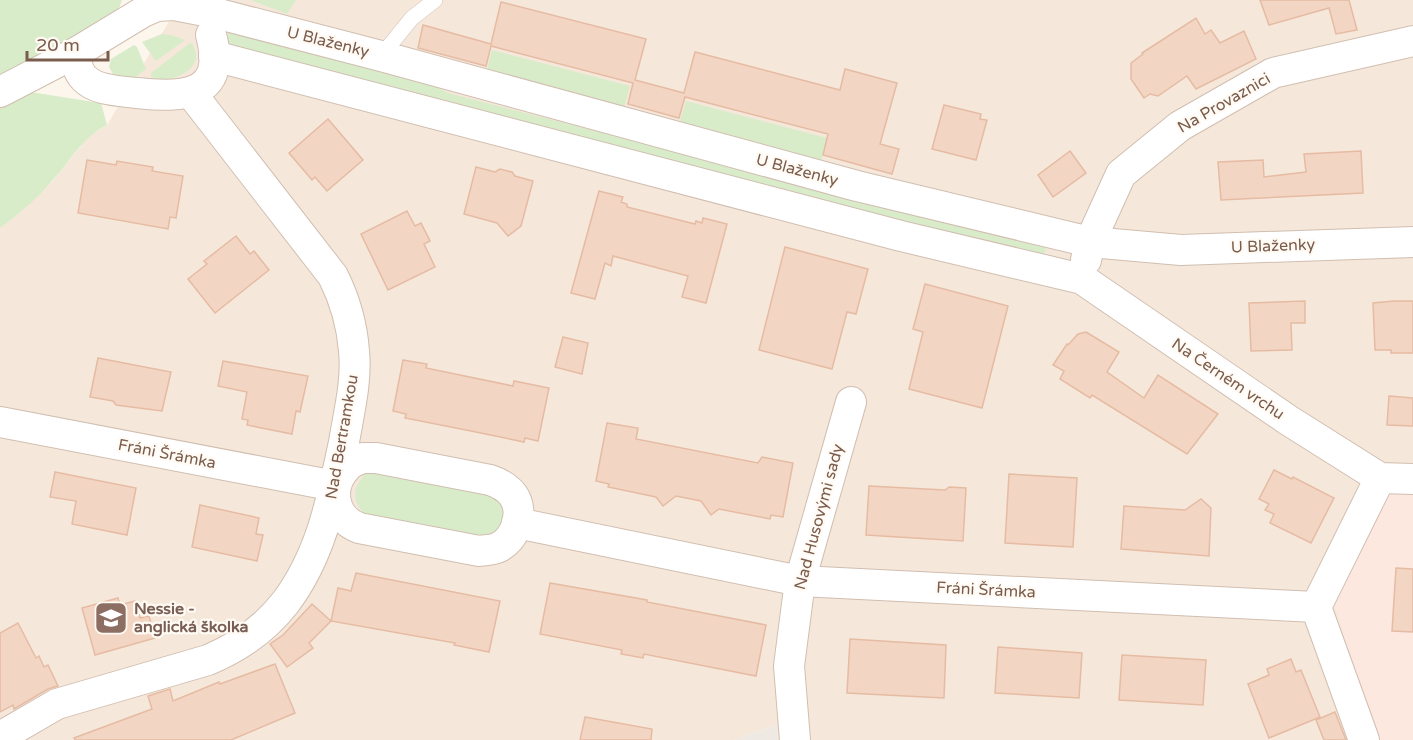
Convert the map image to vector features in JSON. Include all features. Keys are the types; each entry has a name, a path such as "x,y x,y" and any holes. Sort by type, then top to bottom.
{"street":[{"name":"U Blaženky","path":"0,92 77,52 143,12 166,5 196,5 214,13 381,56 857,186 1090,242 1181,250 1413,242"},
{"path":"77,52 78,67 82,75 87,81 100,87 146,94 191,93 202,87 209,79 214,56 210,31 196,5"},
{"name":"Na Provaznici","path":"1090,242 1121,174 1180,126 1273,73 1413,41"},
{"path":"214,56 901,236 1082,279 1090,242"},
{"name":"Nad Bertramkou","path":"0,737 57,704 198,663 229,651 251,638 284,604 309,564 319,541 335,486 354,378 351,328 341,292 333,276 191,93"},
{"name":"Na Černém vrchu","path":"1082,279 1278,413 1380,478"},
{"name":"Nad Husovými sady","path":"795,740 789,666 800,581 851,402"},
{"name":"Fráni Šrámka","path":"0,422 335,486"},
{"path":"363,458 376,458 490,480 501,484 514,497 518,515 517,523 512,536 506,543 497,548 479,551 359,528 349,524 341,516 335,502 335,486 347,466 363,458"},
{"path":"1364,740 1316,607 1380,478 1413,479"},
{"name":"Fráni Šrámka","path":"517,523 800,581 1316,607"}],"lane":[{"path":"381,56 412,18 435,0"}],"shaded area":[{"path":"182,0 1413,0 1413,490 1377,740 778,740 777,725 734,740 0,740 0,228 22,211 52,182 89,136 107,125"},
{"path":"1391,489 1413,490 1413,740 1377,740 1333,601"},
{"path":"777,725 778,740 734,740"}],"green space":[{"path":"0,0 122,0 116,16 0,75"},
{"path":"251,0 296,0 287,14"},
{"path":"229,30 399,67 448,93 1047,247 1042,259 235,53 227,43"},
{"path":"162,34 185,40 156,61 142,42"},
{"path":"190,43 193,44 196,56 190,69 170,79 151,77 151,73"},
{"path":"134,45 146,69 134,78 113,74 109,67 111,59"},
{"path":"492,50 630,86 624,109 486,73"},
{"path":"30,92 101,103 107,125 90,136 40,194 0,228 0,100"},
{"path":"686,101 827,138 821,161 679,124"},
{"path":"371,470 487,489 499,500 503,519 489,537 370,519 359,507 355,494 359,482"}],"building":[{"path":"1260,0 1349,0 1357,30 1336,34 1329,8 1269,25"},
{"path":"501,2 646,39 635,80 684,93 695,52 840,90 845,69 897,83 880,144 899,149 892,174 823,155 828,134 685,97 679,118 628,104 633,83 491,46 486,66 418,48 423,25 491,44"},
{"path":"1196,18 1205,34 1211,30 1220,43 1244,31 1256,59 1196,89 1187,76 1158,96 1150,94 1144,98 1131,79 1131,63 1142,53"},
{"path":"944,105 981,114 980,119 987,120 976,160 932,149"},
{"path":"328,119 363,160 327,191 315,177 312,180 289,153"},
{"path":"1070,151 1086,173 1053,197 1038,175"},
{"path":"1361,151 1363,193 1221,200 1218,162 1263,160 1264,177 1306,172 1304,154"},
{"path":"87,160 116,165 117,161 153,167 152,171 183,176 176,218 170,217 168,229 78,213"},
{"path":"476,167 495,172 500,169 533,181 521,226 508,236 497,223 464,214"},
{"path":"599,191 623,197 621,202 627,204 627,207 695,224 696,221 702,223 703,218 727,224 706,303 682,297 688,276 613,256 611,266 605,263 595,299 571,293"},
{"path":"407,211 415,226 421,223 430,241 424,244 435,267 388,290 361,234"},
{"path":"236,236 250,254 254,251 269,270 215,313 188,279 207,264 204,261"},
{"path":"785,247 868,269 856,314 847,312 832,369 759,350"},
{"path":"925,284 1008,306 982,408 909,389 923,332 913,329"},
{"path":"1305,301 1305,323 1291,323 1292,350 1251,351 1249,303"},
{"path":"1413,301 1413,353 1375,350 1373,303"},
{"path":"1086,332 1119,352 1107,372 1144,398 1158,375 1218,414 1187,454 1092,395 1090,398 1060,379 1064,371 1053,365 1067,344 1078,334"},
{"path":"563,337 588,343 582,374 555,367"},
{"path":"98,358 171,372 162,411 116,405 113,401 90,397"},
{"path":"403,360 427,364 426,368 513,386 514,381 549,388 538,441 525,438 524,442 405,418 406,414 393,411"},
{"path":"223,361 308,376 300,412 296,411 292,434 247,425 248,420 242,419 247,392 218,386"},
{"path":"1389,396 1413,398 1413,426 1387,425"},
{"path":"607,423 638,428 636,439 758,463 762,457 793,463 783,517 771,515 770,519 719,509 711,515 701,501 676,496 663,506 656,497 608,487 609,484 596,481"},
{"path":"1274,470 1334,498 1311,543 1270,523 1274,514 1265,510 1269,504 1259,499"},
{"path":"55,472 136,488 127,535 72,524 76,501 50,497"},
{"path":"1009,474 1077,478 1073,547 1005,543"},
{"path":"869,486 945,490 949,487 966,488 963,541 866,535"},
{"path":"1201,499 1211,508 1209,556 1121,549 1124,506 1185,510"},
{"path":"200,505 259,518 256,534 263,535 257,561 192,547"},
{"path":"1396,568 1413,569 1413,632 1392,631"},
{"path":"356,573 500,601 489,652 454,645 455,643 331,621 338,588 351,591"},
{"path":"550,583 647,600 647,602 766,625 756,676 644,654 643,658 621,654 622,650 540,634"},
{"path":"118,598 120,605 135,601 140,618 149,616 155,638 95,655 82,608"},
{"path":"312,604 331,621 309,643 313,648 287,667 270,644 283,635"},
{"path":"18,623 36,658 39,656 44,667 48,665 58,686 48,689 14,709 13,705 0,712 0,633"},
{"path":"850,639 946,645 944,698 847,693"},
{"path":"998,647 1082,653 1079,698 995,693"},
{"path":"1122,655 1206,660 1203,705 1119,700"},
{"path":"1291,659 1296,672 1301,670 1320,717 1269,738 1248,684 1269,675 1267,669"},
{"path":"275,664 295,713 231,740 75,740 74,738 152,709 148,696 170,689 173,701 219,682 220,684"},
{"path":"1335,712 1346,740 1324,740 1316,720"},
{"path":"585,717 652,729 651,740 580,740"}],"place":[{"name":"Nessie - anglická školka","path":"111,618"}]}
